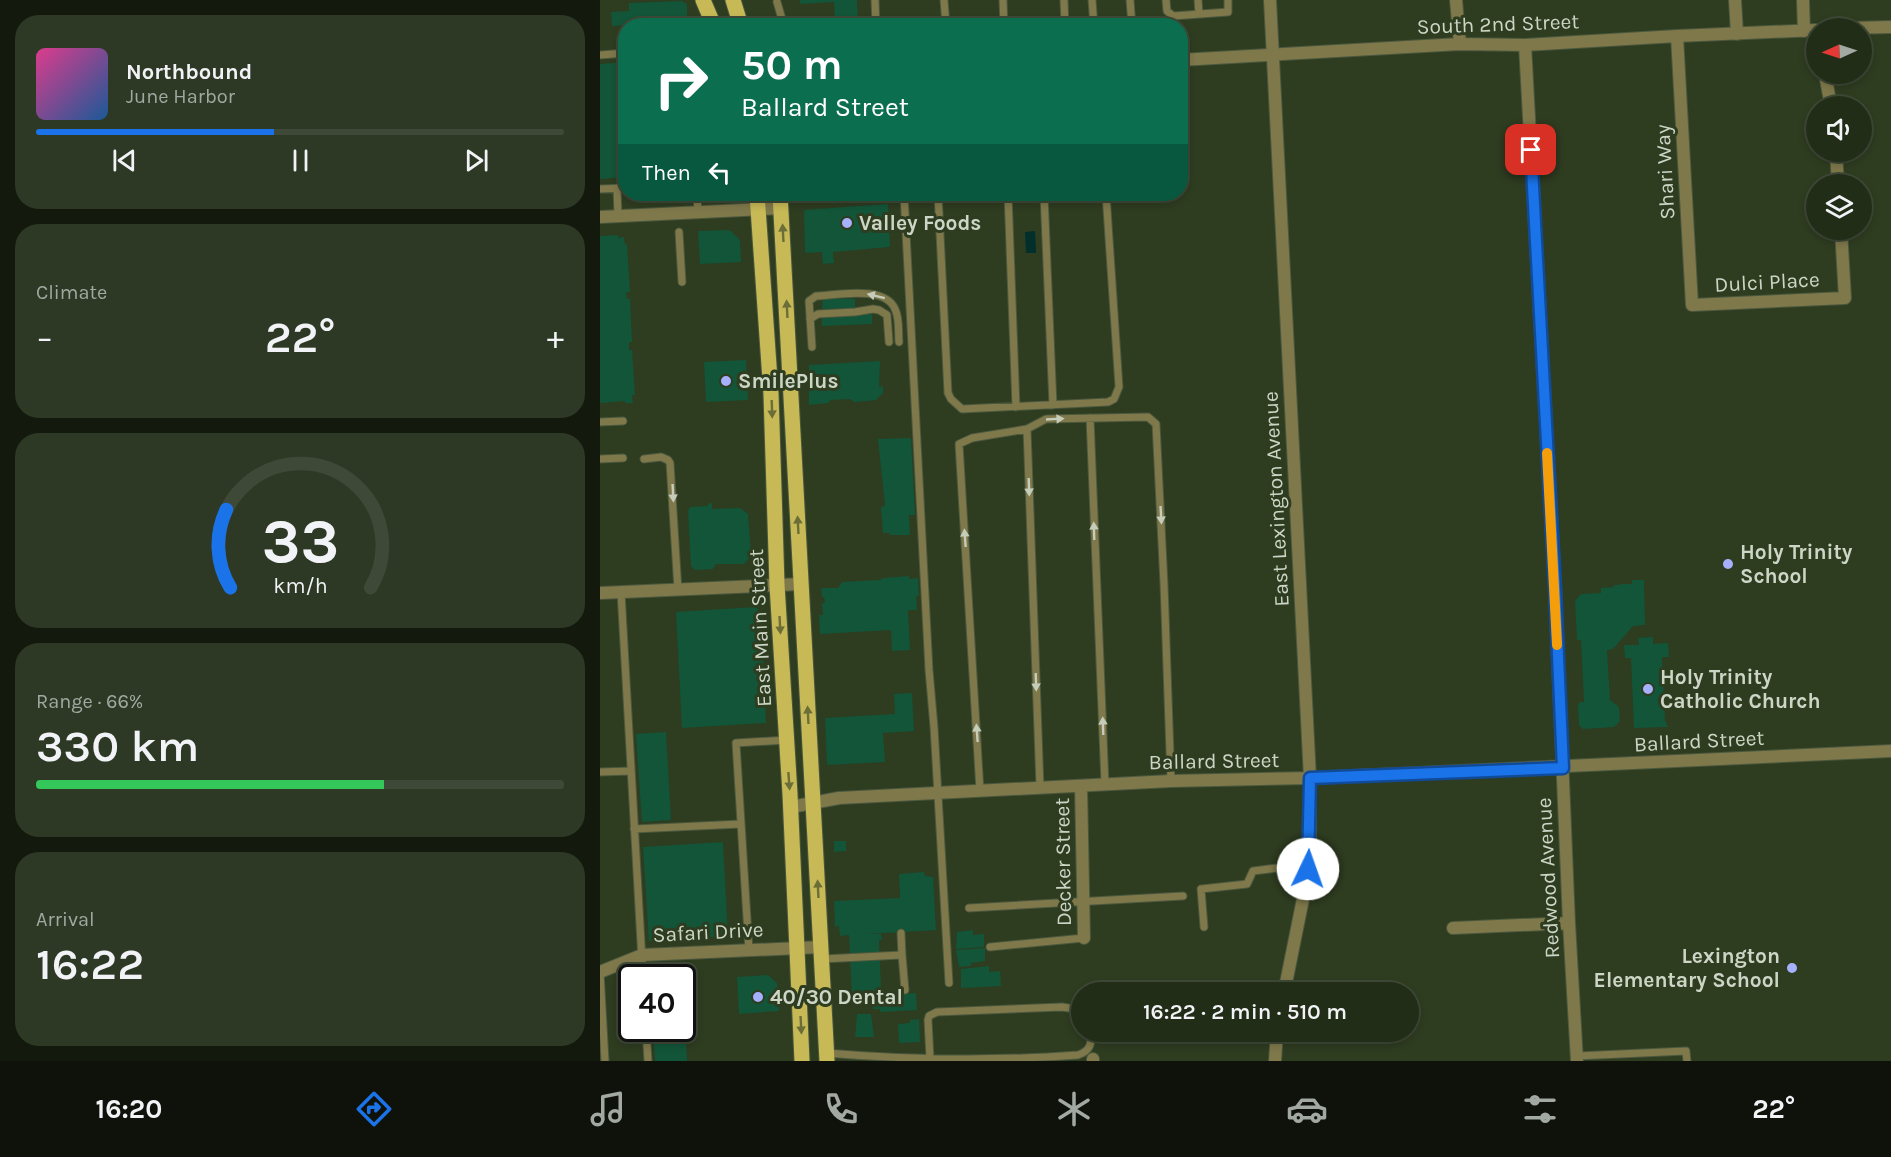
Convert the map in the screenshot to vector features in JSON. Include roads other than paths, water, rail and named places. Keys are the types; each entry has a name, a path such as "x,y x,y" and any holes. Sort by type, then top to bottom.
{"main road":[{"path":"704,0 711,18"},
{"path":"733,0 739,18"},
{"name":"East Main Street","path":"757,201 768,351 777,585 791,807 802,1061"},
{"name":"East Main Street","path":"781,201 827,1057"},
{"path":"768,351 789,348"}],"street":[{"name":"East Lexington Avenue","path":"1270,0 1310,778 1308,869 1286,982"},
{"path":"1456,0 1460,44"},
{"path":"1735,0 1737,34"},
{"path":"1803,0 1807,18"},
{"path":"1872,27 1891,27"},
{"name":"South 2nd Street","path":"1188,59 1460,44 1525,45 1806,30"},
{"name":"Shari Way","path":"1677,36 1692,305"},
{"name":"Redwood Avenue","path":"1525,45 1555,588 1577,1059"},
{"path":"600,217 758,210 781,201"},
{"name":"Dulci Place","path":"1692,305 1845,298 1842,240"},
{"path":"600,593 801,584"},
{"name":"Ballard Street","path":"791,807 839,798 1040,787 1563,768 1891,751"},
{"name":"Decker Street","path":"1081,786 1084,938"},
{"path":"1453,928 1569,923"},
{"name":"Safari Drive","path":"600,972 642,955 797,948 822,953"},
{"path":"1275,1061 1276,1042"}],"lane":[{"path":"875,0 876,18"},
{"path":"944,0 945,18"},
{"path":"1003,0 1004,18"},
{"path":"1064,0 1065,18"},
{"path":"1092,0 1093,18"},
{"path":"1130,0 1131,18"},
{"path":"1166,0 1167,11 1173,16 1228,12 1228,0"},
{"path":"1198,0 1199,14"},
{"path":"777,2 782,18"},
{"path":"600,54 618,53"},
{"path":"600,189 617,188 618,216"},
{"path":"697,201 698,213"},
{"path":"904,201 928,668 934,727 949,983"},
{"path":"938,201 948,393 962,409 1108,402 1113,399 1119,387 1106,201"},
{"path":"1008,201 1016,406"},
{"path":"1044,201 1053,405"},
{"path":"679,232 682,282"},
{"path":"812,347 809,301 816,296 875,294 889,300 898,316 899,342"},
{"path":"810,319 818,314 879,310 887,315 889,342"},
{"path":"980,791 959,444 972,438 1027,429 1046,419 1148,417 1156,424 1171,781"},
{"path":"1090,418 1105,784"},
{"path":"600,422 623,421"},
{"path":"1027,429 1040,787"},
{"path":"644,459 661,457 670,463 678,590"},
{"path":"600,459 623,458"},
{"path":"621,592 642,964"},
{"path":"749,950 736,743 787,740"},
{"path":"600,772 631,771"},
{"path":"634,829 741,824"},
{"path":"1204,927 1201,890 1247,884 1253,871 1285,867 1308,869"},
{"path":"969,908 1183,896"},
{"path":"901,933 904,990"},
{"path":"990,947 1084,938"},
{"path":"822,953 902,955"},
{"path":"600,972 603,1057"},
{"path":"930,1059 928,1020 937,1012 1071,1008"},
{"path":"647,1042 648,1061"},
{"path":"827,1057 1032,1058 1078,1055 1090,1047 1090,1042"},
{"path":"1577,1059 1686,1051 1687,1061"}],"water":[{"path":"1035,231 1036,253 1026,253 1025,232"}],"place":[{"name":"Valley Foods","path":"847,223"},
{"name":"SmilePlus","path":"726,381"},
{"name":"Holy Trinity School","path":"1728,564"},
{"name":"Holy Trinity Catholic Church","path":"1648,689"},
{"name":"Lexington Elementary School","path":"1792,968"},
{"name":"40/30 Dental","path":"758,997"}]}
